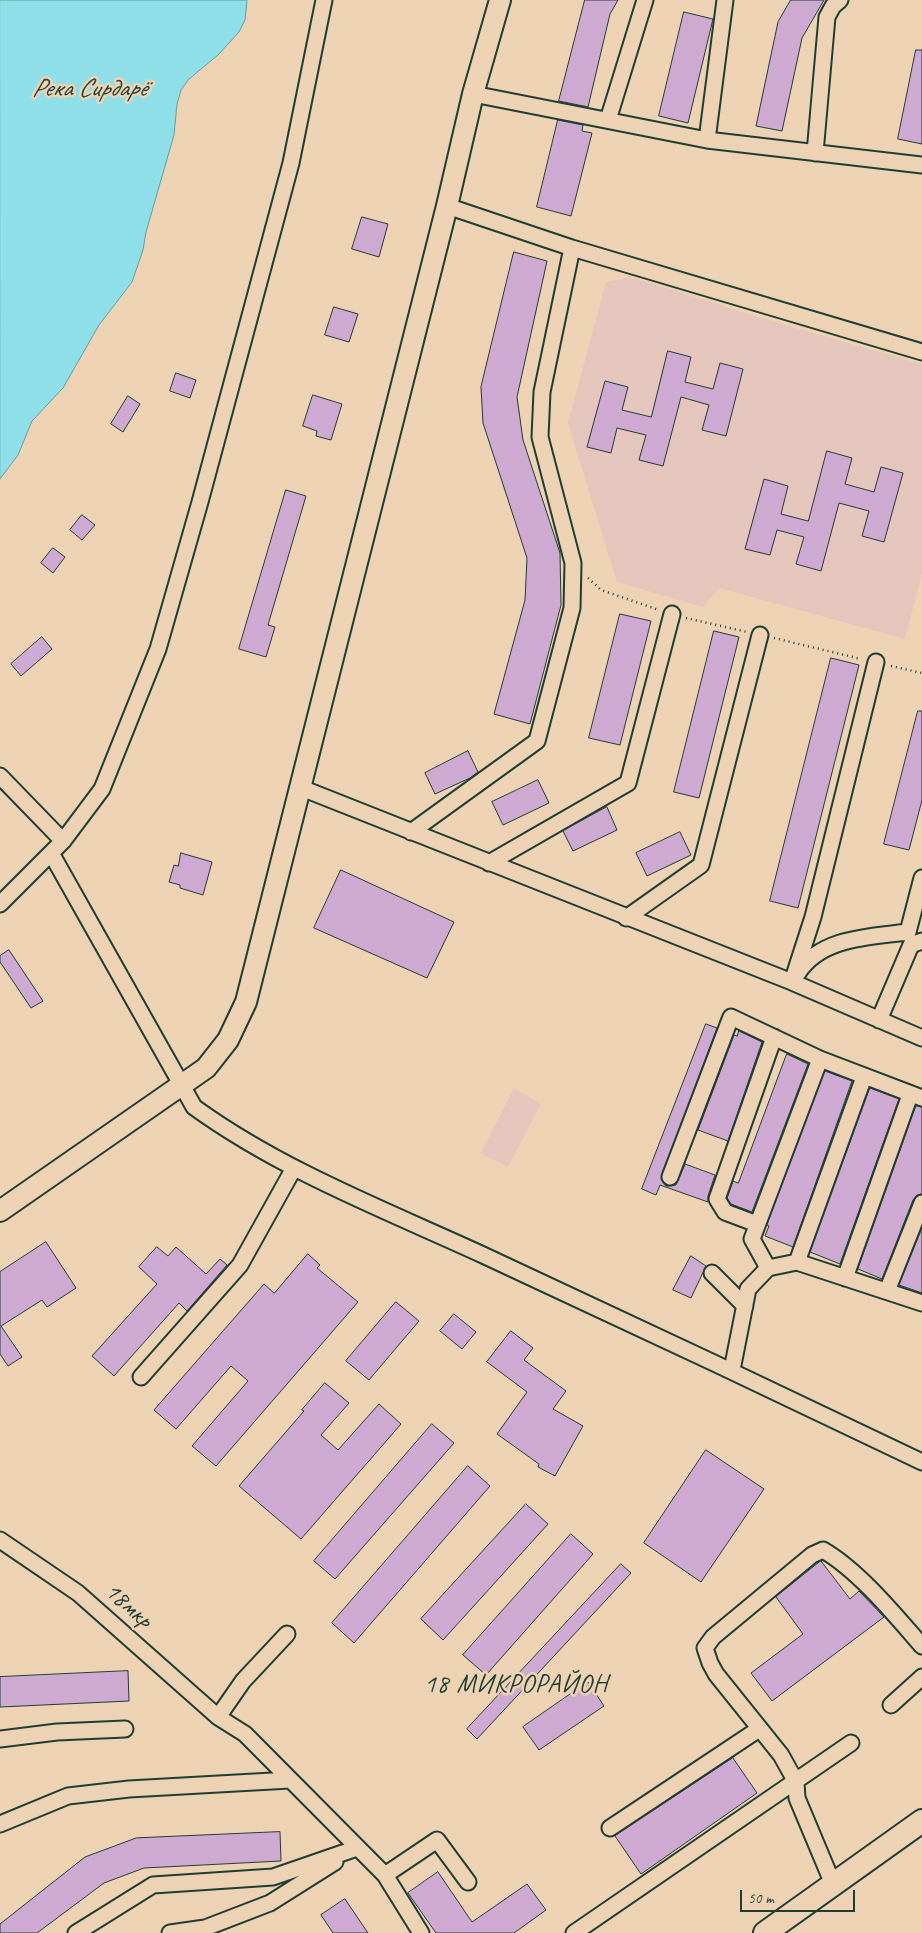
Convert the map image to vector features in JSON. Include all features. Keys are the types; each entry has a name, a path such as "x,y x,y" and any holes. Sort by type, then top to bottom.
{"highway":[{"path":"765,1933 922,1821"}],"main road":[{"path":"0,1211 206,1068 228,1040 246,1002 473,94 500,0"}],"street":[{"path":"0,904 63,841 102,789 158,649 200,502 291,163 324,0"},
{"path":"608,120 645,0"},
{"path":"707,140 725,0"},
{"path":"815,154 827,17 833,6 840,0"},
{"path":"473,94 707,140 922,165"},
{"path":"446,206 572,248 922,352"},
{"path":"411,832 537,742 572,608 573,563 540,437 542,392 572,248"},
{"path":"489,863 628,783 672,614"},
{"path":"626,918 701,865 760,635"},
{"path":"792,982 813,917 876,662"},
{"path":"0,776 63,841"},
{"path":"299,787 626,918 792,982 922,1038"},
{"path":"51,853 194,1107 219,1125 294,1168 732,1370 922,1462"},
{"path":"792,982 811,957 827,947 851,941 908,932 922,878"},
{"path":"879,1020 910,945 922,941"},
{"path":"670,1177 731,1017 820,1059 916,1096 845,1278"},
{"path":"757,1224 724,1212 717,1199 774,1037"},
{"path":"768,1268 752,1238 820,1059"},
{"path":"797,1262 864,1077"},
{"path":"141,1377 240,1266 294,1168"},
{"path":"887,1291 922,1203"},
{"path":"732,1370 748,1290 768,1268 797,1262 922,1303"},
{"path":"712,1273 745,1306"},
{"name":"18мкр","path":"0,1541 78,1593 218,1717 245,1734 385,1875 422,1933"},
{"path":"833,1884 797,1798 796,1782 780,1755 716,1674 704,1648 713,1636 812,1555 823,1550 832,1555 874,1592 922,1646"},
{"path":"218,1717 243,1681 287,1634"},
{"path":"891,1705 922,1677"},
{"path":"610,1828 759,1728"},
{"path":"0,1739 57,1732 125,1729"},
{"path":"582,1931 850,1743"},
{"path":"0,1824 68,1796 129,1789 290,1780"},
{"path":"385,1875 437,1840 468,1882"},
{"path":"180,1932 205,1928 270,1903 357,1848"},
{"path":"76,1933 153,1885 273,1877 357,1848"}],"path":[{"path":"573,563 601,590 672,614 922,673"}],"shaded area":[{"path":"631,277 775,322 922,364 922,573 905,639 719,588 703,607 617,582 568,423 606,282"},
{"path":"514,1088 541,1104 508,1167 481,1153"}],"water":[{"name":"Река Сирдарё","path":"0,0 247,0 245,20 239,32 218,55 189,79 181,90 177,104 174,135 146,232 143,250 132,282 99,325 63,388 32,421 18,455 0,479"}],"building":[{"path":"585,0 618,0 610,14 588,107 559,101"},
{"path":"791,0 824,0 802,38 782,131 756,126 778,22"},
{"path":"684,12 713,19 688,123 659,116"},
{"path":"916,50 922,50 922,144 898,139"},
{"path":"558,120 583,125 582,131 592,133 571,216 537,207"},
{"path":"362,217 388,224 379,257 352,249"},
{"path":"514,252 547,261 517,397 523,440 560,553 561,605 530,724 494,714 525,600 527,558 483,423 481,387"},
{"path":"334,307 358,314 349,342 325,335"},
{"path":"668,351 691,357 685,382 713,389 720,363 743,369 726,436 702,430 709,405 681,397 663,466 639,460 646,435 617,428 611,453 587,447 605,381 628,387 622,410 651,417"},
{"path":"176,373 196,380 190,398 170,391"},
{"path":"313,395 342,404 331,440 316,436 317,431 303,426"},
{"path":"128,396 140,404 123,432 111,424"},
{"path":"827,451 852,458 845,484 874,492 881,467 903,473 884,542 862,536 869,511 839,503 821,571 796,564 804,537 777,530 770,555 745,549 764,479 788,486 781,514 808,521"},
{"path":"286,490 306,496 268,625 275,627 266,657 239,649"},
{"path":"82,515 95,525 82,540 70,530"},
{"path":"53,548 65,557 53,573 41,563"},
{"path":"620,614 651,621 620,745 589,738"},
{"path":"714,631 739,637 699,798 674,792"},
{"path":"42,637 52,649 21,676 11,664"},
{"path":"831,658 859,665 798,908 770,901"},
{"path":"918,711 922,711 922,800 909,850 884,844"},
{"path":"468,751 478,772 470,778 435,794 425,773"},
{"path":"538,780 549,803 503,825 492,802"},
{"path":"607,807 617,830 573,851 563,831"},
{"path":"680,832 691,855 647,876 636,853"},
{"path":"181,853 212,862 203,895 180,888 180,885 169,882 174,865 178,866"},
{"path":"341,870 454,922 427,978 314,928"},
{"path":"9,950 43,1001 31,1008 0,962 0,956"},
{"path":"706,1024 717,1028 661,1178 666,1186 676,1185 685,1164 715,1175 708,1196 708,1202 660,1185 656,1195 642,1189"},
{"path":"739,1031 762,1042 728,1141 698,1130 734,1035 737,1036"},
{"path":"787,1054 808,1064 752,1212 731,1204 727,1198 733,1181 738,1183"},
{"path":"825,1071 852,1081 793,1247 765,1236 769,1226 767,1225"},
{"path":"870,1088 899,1099 840,1264 810,1252"},
{"path":"916,1106 922,1107 922,1194 917,1195 913,1200 882,1279 858,1269"},
{"path":"922,1228 922,1293 899,1285"},
{"path":"46,1242 76,1288 47,1307 42,1300 1,1326 22,1357 8,1366 0,1354 0,1272"},
{"path":"157,1247 168,1256 176,1247 206,1274 220,1259 227,1265 187,1311 179,1303 114,1376 92,1356 157,1284 139,1267"},
{"path":"308,1254 320,1265 317,1268 358,1302 216,1466 192,1446 248,1381 231,1366 176,1429 154,1410 264,1284 274,1293"},
{"path":"691,1256 706,1266 691,1298 673,1290"},
{"path":"396,1302 419,1321 369,1380 346,1361"},
{"path":"454,1314 476,1332 462,1349 440,1331"},
{"path":"511,1331 533,1348 524,1360 566,1391 553,1409 583,1426 555,1476 538,1467 539,1464 497,1434 527,1392 487,1362"},
{"path":"325,1383 349,1403 321,1435 338,1450 379,1404 401,1424 301,1539 239,1486 304,1411 302,1410"},
{"path":"432,1424 454,1443 335,1579 314,1561"},
{"path":"706,1450 764,1489 701,1582 644,1543"},
{"path":"468,1466 490,1486 354,1643 332,1623"},
{"path":"526,1504 548,1524 443,1640 421,1619"},
{"path":"571,1534 593,1554 486,1675 463,1655"},
{"path":"821,1561 850,1599 859,1591 884,1617 772,1701 751,1673 803,1634 776,1597"},
{"path":"621,1564 631,1573 477,1739 467,1729"},
{"path":"128,1671 129,1701 0,1707 0,1677"},
{"path":"588,1682 604,1706 539,1750 523,1727"},
{"path":"733,1758 757,1793 641,1874 615,1836"},
{"path":"280,1832 281,1861 144,1868 104,1883 37,1933 0,1933 0,1924 85,1857 136,1838"},
{"path":"438,1872 472,1922 527,1884 546,1910 514,1933 436,1933 408,1893"},
{"path":"345,1899 368,1933 333,1933 321,1915"}],"district":[{"name":"18 МИКРОРАЙОН","path":"516,1685"}]}
